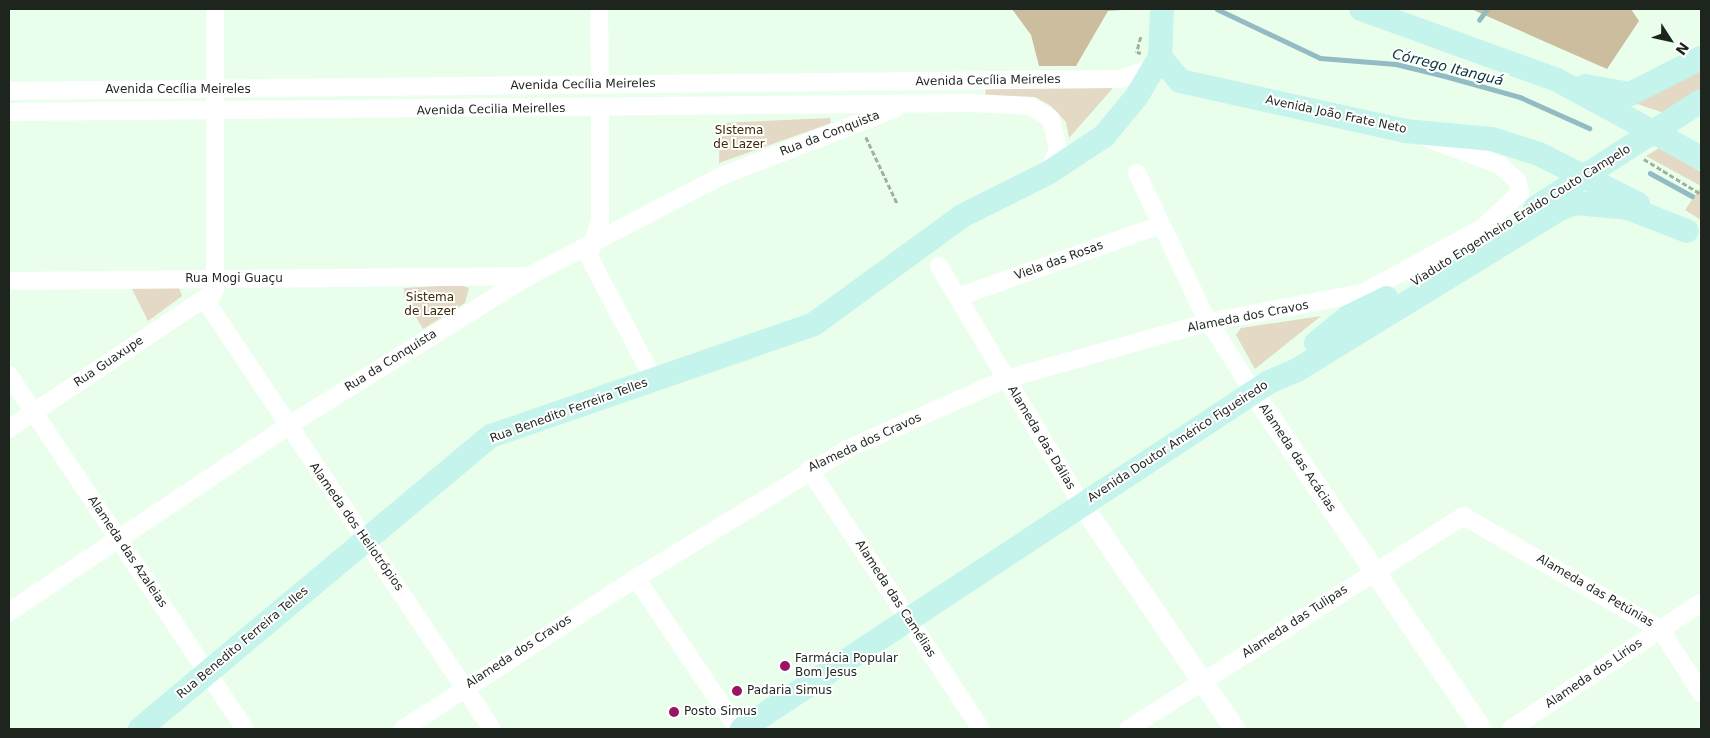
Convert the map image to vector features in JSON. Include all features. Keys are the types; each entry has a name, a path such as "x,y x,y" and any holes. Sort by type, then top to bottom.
{"main road":[{"path":"1157,62 1162,9"},
{"path":"1361,9 1557,80 1701,158"},
{"path":"1557,80 1630,94 1701,58"},
{"name":"Avenida João Frate Neto","path":"1157,62 1172,76 1190,86 1405,130 1471,135 1539,154 1694,235"},
{"name":"Rua Benedito Ferreira Telles","path":"140,729 365,539 491,436 814,324 962,216 1048,173 1104,136 1137,96 1157,62"},
{"name":"Viaduto Engenheiro Eraldo Couto Campelo","path":"1262,388 1348,317 1418,283 1701,102"},
{"name":"Avenida Doutor Américo Figueiredo","path":"742,729 1262,388 1297,370 1568,206 1628,208 1694,235"}],"street":[{"name":"Alameda dos Heliotrópios","path":"215,9 212,287 220,325 286,427 365,539 492,729"},
{"path":"599,9 600,85"},
{"name":"Avenida Cecília Meireles","path":"9,90 214,90 1120,79 1157,62"},
{"path":"973,81 973,102"},
{"name":"Avenida Cecilia Meirelles","path":"9,112 214,113 600,109 973,102 1031,106 1051,120 1058,149 1048,173"},
{"name":"Rua da Conquista","path":"9,612 286,427 529,276 719,177 859,121 907,104"},
{"path":"600,109 600,220 589,257 654,380"},
{"name":"Alameda dos Cravos","path":"403,729 465,687 809,469 1006,379 1209,322 1345,300 1383,284 1482,228 1520,194 1517,181 1500,166 1405,130"},
{"name":"Alameda das Acácias","path":"1137,173 1160,225 1209,322 1262,388 1374,571 1481,729"},
{"name":"Viela das Rosas","path":"958,297 1160,225"},
{"name":"Alameda das Dálias","path":"939,266 1082,505 1235,729"},
{"name":"Rua Mogi Guaçu","path":"9,281 212,287 529,276"},
{"name":"Rua Mogi Guaçu","path":"458,278 478,287 488,300"},
{"name":"Rua Guaxupe","path":"9,429 212,287"},
{"name":"Alameda das Azaleias","path":"9,375 245,729"},
{"name":"Alameda das Camélias","path":"809,469 981,729"},
{"name":"Alameda das Tulipas","path":"1128,729 1463,516"},
{"name":"Alameda das Petúnias","path":"1463,516 1661,630 1701,693"},
{"path":"636,578 738,729"},
{"name":"Alameda dos Lirios","path":"1511,729 1701,603"}],"path":[{"path":"1143,27 1137,52 1157,62"},
{"path":"859,121 897,204"},
{"path":"1643,158 1701,194"}],"green space":[{"path":"1701,64 1701,94 1670,115 1629,101"},
{"path":"986,88 1113,88 1069,138 1066,122 1051,106 1035,97 985,96"},
{"name":"SIstema de Lazer","path":"830,118 831,123 719,163 720,123"},
{"path":"1659,148 1701,172 1701,186 1646,156"},
{"path":"1701,186 1701,220 1685,210"},
{"path":"178,285 182,296 148,321 131,287"},
{"name":"Sistema de Lazer","path":"460,285 469,288 465,303 423,329 404,297 404,288"},
{"path":"1321,316 1255,369 1236,335 1241,328"}],"shaded area":[{"path":"1012,9 1138,9 1108,11 1076,66 1039,66 1031,35"},
{"path":"1471,9 1631,9 1639,21 1607,69"}],"waterway":[{"name":"Córrego Itanguá","path":"1217,9 1320,58 1396,64 1445,76 1520,97 1589,128"},
{"path":"1479,20 1487,9"},
{"name":"Córrego Itanguá","path":"1650,173 1692,196"}],"place":[{"name":"Farmácia Popular Bom Jesus","path":"785,666"},
{"name":"Padaria Simus","path":"737,691"},
{"name":"Posto Simus","path":"674,712"}]}
